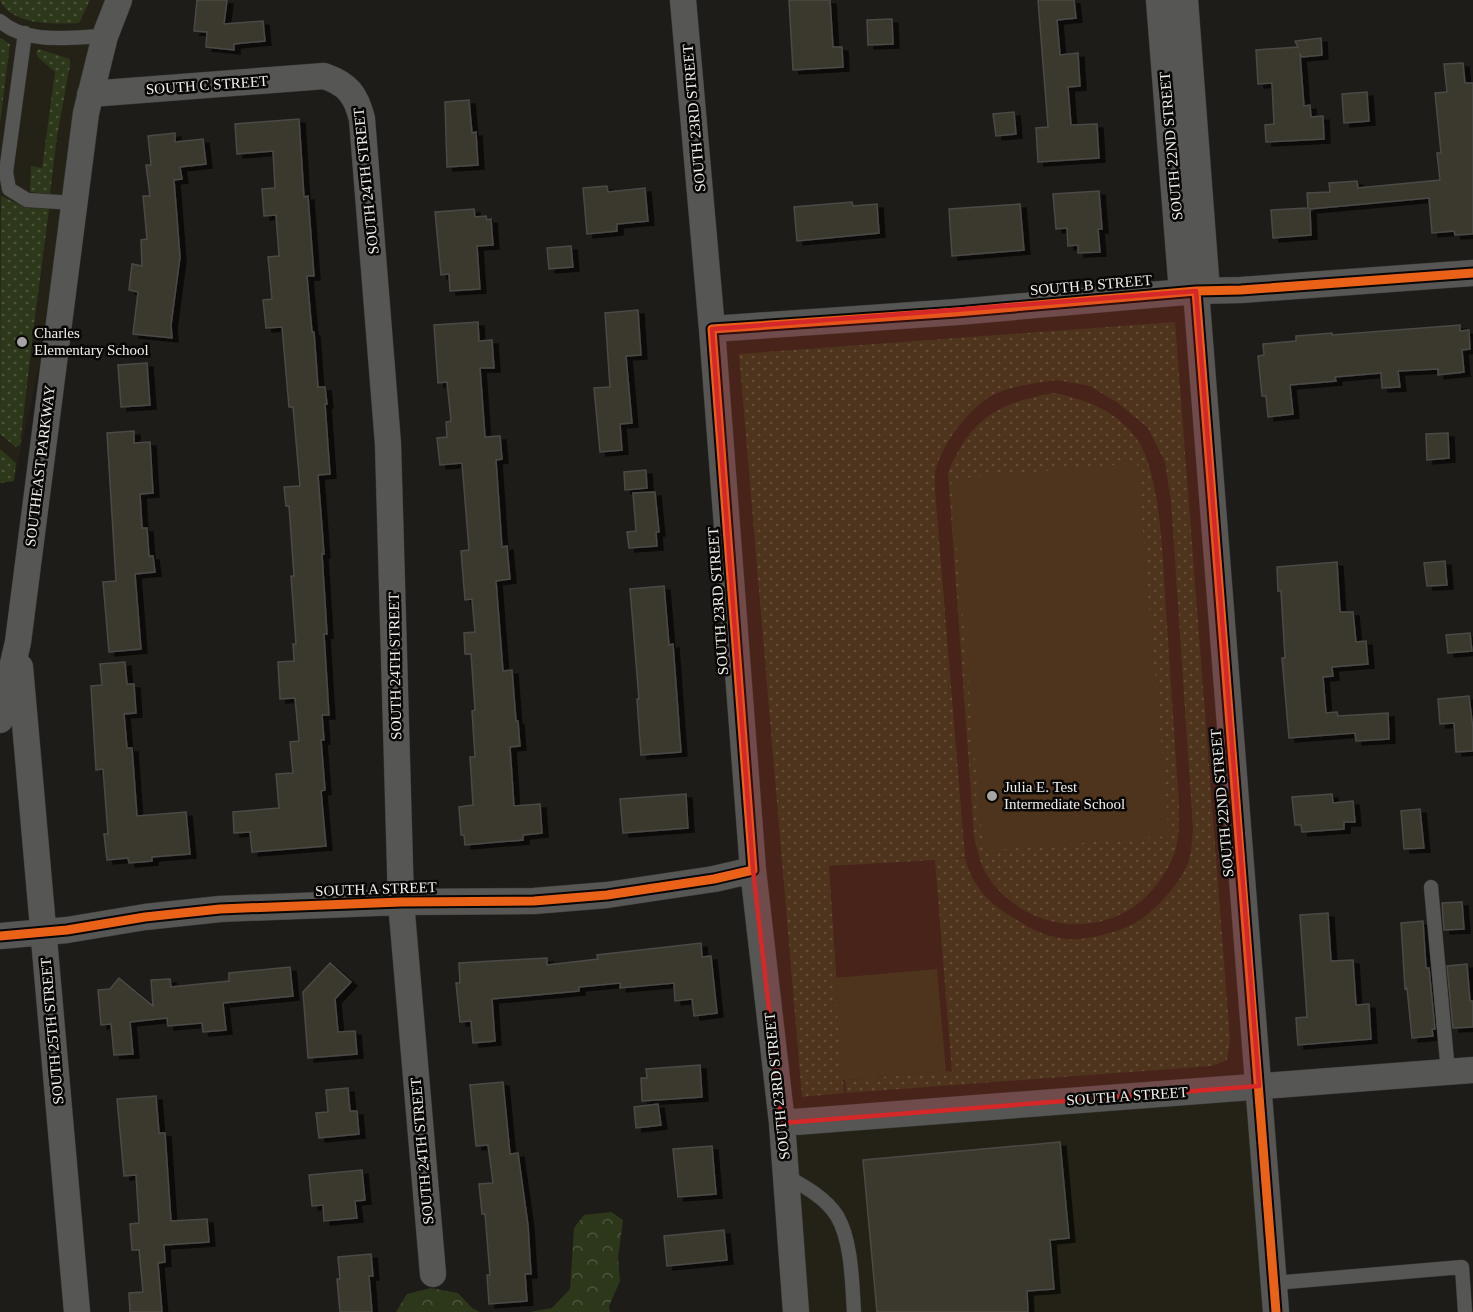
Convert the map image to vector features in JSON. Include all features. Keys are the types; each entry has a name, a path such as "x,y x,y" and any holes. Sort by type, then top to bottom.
{"street":[{"name":"SOUTHEAST PARKWAY","path":"0,720 9,643 86,113 105,36 119,0"},
{"name":"SOUTH 23RD STREET","path":"683,0 712,329 753,870 782,1123 796,1312"},
{"name":"SOUTH 22ND STREET","path":"1159,0 1195,291 1276,1312"},
{"name":"SOUTH 22ND STREET","path":"1185,0 1195,291"},
{"name":"SOUTH C STREET","path":"90,93 324,76"},
{"name":"SOUTH 24TH STREET","path":"324,76 344,86 358,101 362,119 388,444 401,902 433,1274"},
{"name":"SOUTH B STREET","path":"712,329 963,312 1195,291 1241,290 1473,273"},
{"name":"SOUTH 25TH STREET","path":"9,643 43,932 77,1312"},
{"name":"SOUTH A STREET","path":"0,936 220,909 401,902 534,901 607,895 714,879 753,870"},
{"name":"SOUTH A STREET","path":"782,1123 1461,1071"}],"lane":[{"path":"0,21 9,29 42,38 105,36"},
{"path":"25,33 6,172 9,189 27,200 74,203"},
{"path":"1431,886 1461,1071"},
{"path":"786,1176 814,1193 837,1216 849,1249 854,1312"},
{"path":"1274,1283 1462,1268 1465,1312"}],"highlighted area":[{"path":"1196,291 1259,1086 782,1123 753,870 712,329"}],"shaded area":[{"name":"Charles Elementary School","path":"0,0 119,0 14,481 0,483"},
{"name":"Julia E. Test Intermediate School","path":"1196,291 1276,1312 796,1312 712,329"}],"green space":[{"path":"0,0 90,0 79,23 47,23 35,22 14,15"},
{"path":"0,38 10,44 0,123"},
{"path":"39,49 70,59 50,194 30,192 31,166 42,168 55,72 38,57 36,52"},
{"path":"1,196 27,208 49,209 20,445 16,447 0,434"},
{"path":"1175,322 1230,1040 1227,1060 1212,1066 846,1093 845,1080 952,1072 935,860 829,866 844,1093 802,1097 739,354","holes":["1057,380 1090,386 1118,403 1148,428 1165,462 1171,501 1193,828 1191,852 1186,868 1168,895 1152,910 1130,926 1092,937 1066,939 1038,931 1003,912 977,885 965,858 950,859 965,857 935,477 936,468 944,449 956,430 985,400 1000,392 1020,386"]},
{"path":"1055,393 1089,403 1119,420 1136,438 1145,454 1152,475 1163,554 1179,806 1176,848 1170,864 1157,884 1139,902 1119,915 1096,922 1072,924 1049,920 1026,911 1006,897 989,878 981,863 974,835 948,473 966,439 988,416 1017,402"},
{"path":"0,449 16,463 14,481 0,483"},
{"path":"1137,463 1169,836 983,851 951,479"},
{"path":"937,969 946,1071 843,1080 834,978"},
{"path":"611,1212 623,1220 618,1257 620,1281 609,1306 610,1312 529,1312 552,1308 570,1289 574,1228 584,1215"},
{"path":"431,1288 458,1293 472,1308 480,1312 396,1312 407,1294"}],"building":[{"path":"197,0 227,0 224,24 263,21 265,41 234,44 234,50 206,47 207,32 194,31"},
{"path":"789,0 830,0 833,47 842,47 843,67 793,70"},
{"path":"1038,0 1074,0 1076,18 1057,20 1060,55 1078,53 1080,86 1068,87 1071,125 1097,124 1099,158 1038,162 1036,128 1048,127"},
{"path":"892,19 893,44 868,45 867,20"},
{"path":"1321,38 1322,55 1302,57 1300,54 1304,106 1310,105 1311,117 1323,116 1324,139 1266,142 1265,125 1274,124 1272,83 1258,84 1256,50 1298,47 1295,41"},
{"path":"1463,63 1465,83 1473,83 1473,234 1455,235 1454,231 1432,233 1429,198 1310,209 1311,235 1273,238 1271,210 1308,208 1307,193 1330,192 1329,183 1357,181 1358,188 1440,180 1437,153 1441,153 1435,93 1447,92 1444,64"},
{"path":"1367,92 1369,121 1344,123 1342,94"},
{"path":"469,100 472,133 476,132 478,165 447,167 445,102"},
{"path":"1014,112 1016,134 996,136 993,114"},
{"path":"299,119 304,197 308,196 314,276 307,276 318,387 325,387 327,404 325,404 330,474 318,475 324,554 322,554 327,634 324,634 329,715 322,715 324,740 321,740 325,790 321,791 326,846 252,852 250,832 234,833 233,812 279,808 276,774 293,773 290,742 299,741 295,698 280,699 278,662 294,661 293,644 296,644 289,506 286,506 284,487 300,486 293,407 289,407 282,327 266,328 263,300 272,299 268,257 279,256 276,215 264,216 262,189 275,188 273,151 237,154 235,124"},
{"path":"175,133 175,142 203,139 206,164 180,167 182,179 174,180 180,257 171,325 172,338 133,334 138,292 129,290 132,264 142,266 141,240 147,239 143,196 150,196 146,165 151,165 148,136"},
{"path":"607,186 608,192 645,188 648,221 617,224 617,231 587,234 583,188"},
{"path":"1099,191 1102,229 1098,229 1100,252 1078,253 1078,245 1068,246 1067,228 1056,229 1053,194"},
{"path":"852,202 853,206 877,204 879,233 797,241 794,207"},
{"path":"1020,204 1024,250 952,256 949,209"},
{"path":"474,209 475,217 486,216 487,220 491,219 493,245 477,246 480,289 450,291 449,274 441,275 435,212"},
{"path":"571,246 573,267 549,269 547,248"},
{"path":"638,310 641,355 626,356 632,423 620,424 622,450 600,452 594,388 610,387 605,313"},
{"path":"478,322 479,341 492,340 494,368 480,368 485,437 500,436 502,459 496,460 502,547 507,546 510,579 496,581 503,671 512,670 520,746 510,747 514,806 540,804 542,833 523,835 523,840 465,845 464,835 461,835 459,807 473,805 470,757 475,757 472,711 475,710 471,654 465,654 464,633 475,632 472,599 465,600 461,551 469,550 462,463 440,465 437,438 447,437 446,422 451,421 447,382 438,383 434,325"},
{"path":"1460,325 1460,331 1469,330 1470,349 1462,350 1464,372 1438,375 1438,369 1398,371 1400,387 1382,388 1381,373 1335,377 1336,381 1290,385 1293,414 1268,417 1266,396 1262,396 1258,356 1264,355 1263,344 1296,341 1296,336"},
{"path":"147,363 150,405 121,407 118,365"},
{"path":"134,431 134,443 150,442 153,493 140,494 142,528 147,528 149,556 153,556 155,572 135,574 141,649 109,652 103,582 116,581 107,433"},
{"path":"1448,433 1449,458 1427,460 1426,434"},
{"path":"646,470 647,488 625,490 624,472"},
{"path":"655,492 659,532 656,532 657,546 629,548 627,532 636,531 633,493"},
{"path":"1445,561 1447,585 1427,586 1424,563"},
{"path":"1337,562 1340,612 1353,612 1356,642 1366,641 1368,664 1332,667 1333,676 1323,677 1326,713 1337,712 1338,716 1388,713 1389,739 1356,741 1355,733 1289,738 1282,658 1285,658 1281,591 1278,591 1277,567"},
{"path":"664,586 669,645 673,644 681,752 641,755 630,589"},
{"path":"1470,633 1472,651 1448,653 1446,635"},
{"path":"125,662 127,684 134,684 136,713 124,714 127,748 132,748 137,816 186,812 190,854 152,857 152,861 129,863 128,858 107,860 104,834 108,834 103,769 96,770 91,686 102,685 100,664"},
{"path":"1469,696 1473,751 1456,752 1454,723 1440,724 1438,699"},
{"path":"686,794 688,828 623,833 620,799"},
{"path":"1332,794 1333,803 1353,801 1355,822 1344,822 1344,829 1302,832 1301,825 1295,825 1292,797"},
{"path":"1420,809 1424,848 1404,849 1401,811"},
{"path":"1462,902 1464,929 1444,930 1442,903"},
{"path":"1328,913 1331,961 1353,960 1356,1005 1369,1004 1371,1039 1298,1045 1296,1018 1307,1017 1300,915"},
{"path":"1423,921 1426,968 1429,968 1435,1029 1432,1029 1433,1036 1412,1038 1407,988 1405,989 1401,923"},
{"path":"701,943 702,957 711,956 717,1013 694,1016 692,999 675,1001 674,983 620,988 620,983 579,987 579,991 492,999 495,1041 473,1043 471,1021 460,1022 456,983 460,983 459,963 547,958 547,965 598,959 597,955"},
{"path":"330,963 351,982 335,999 338,1032 355,1031 357,1054 308,1058 303,992"},
{"path":"1467,964 1470,1001 1473,1001 1473,1027 1453,1028 1447,966"},
{"path":"290,967 293,996 223,1003 226,1030 203,1032 202,1023 168,1026 167,1018 130,1022 133,1054 114,1055 111,1024 101,1025 98,990 110,989 119,978 153,1006 151,980 170,979 171,987 229,981 229,973"},
{"path":"700,1065 702,1097 642,1101 641,1078 647,1078 646,1069"},
{"path":"503,1082 510,1154 518,1153 528,1225 531,1274 525,1274 527,1301 489,1304 487,1275 490,1275 485,1214 482,1214 479,1184 493,1183 488,1145 476,1146 470,1085"},
{"path":"348,1088 350,1111 357,1111 359,1134 319,1138 316,1113 328,1112 326,1090"},
{"path":"156,1096 159,1133 165,1133 171,1221 207,1219 209,1242 164,1245 165,1262 158,1263 162,1312 130,1312 129,1293 143,1292 139,1250 132,1250 130,1224 139,1223 136,1175 124,1176 117,1099"},
{"path":"658,1104 661,1125 636,1128 634,1107"},
{"path":"1060,1142 1069,1238 1050,1240 1054,1289 1027,1291 1028,1312 877,1312 863,1160"},
{"path":"712,1146 716,1194 678,1197 673,1149"},
{"path":"362,1170 365,1200 355,1201 357,1218 324,1221 323,1205 312,1206 309,1175"},
{"path":"724,1230 727,1260 667,1266 664,1236"},
{"path":"371,1254 373,1276 369,1276 372,1312 340,1312 338,1257"}],"cycle path":[{"path":"0,936 67,930 145,917 220,909 401,902 534,901 607,895 714,879 753,870 712,329 957,312 1196,291 1241,290 1473,273"},
{"path":"1196,291 1276,1312"}],"place":[{"name":"Charles Elementary School","path":"22,342"},
{"name":"Julia E. Test Intermediate School","path":"992,796"}]}
